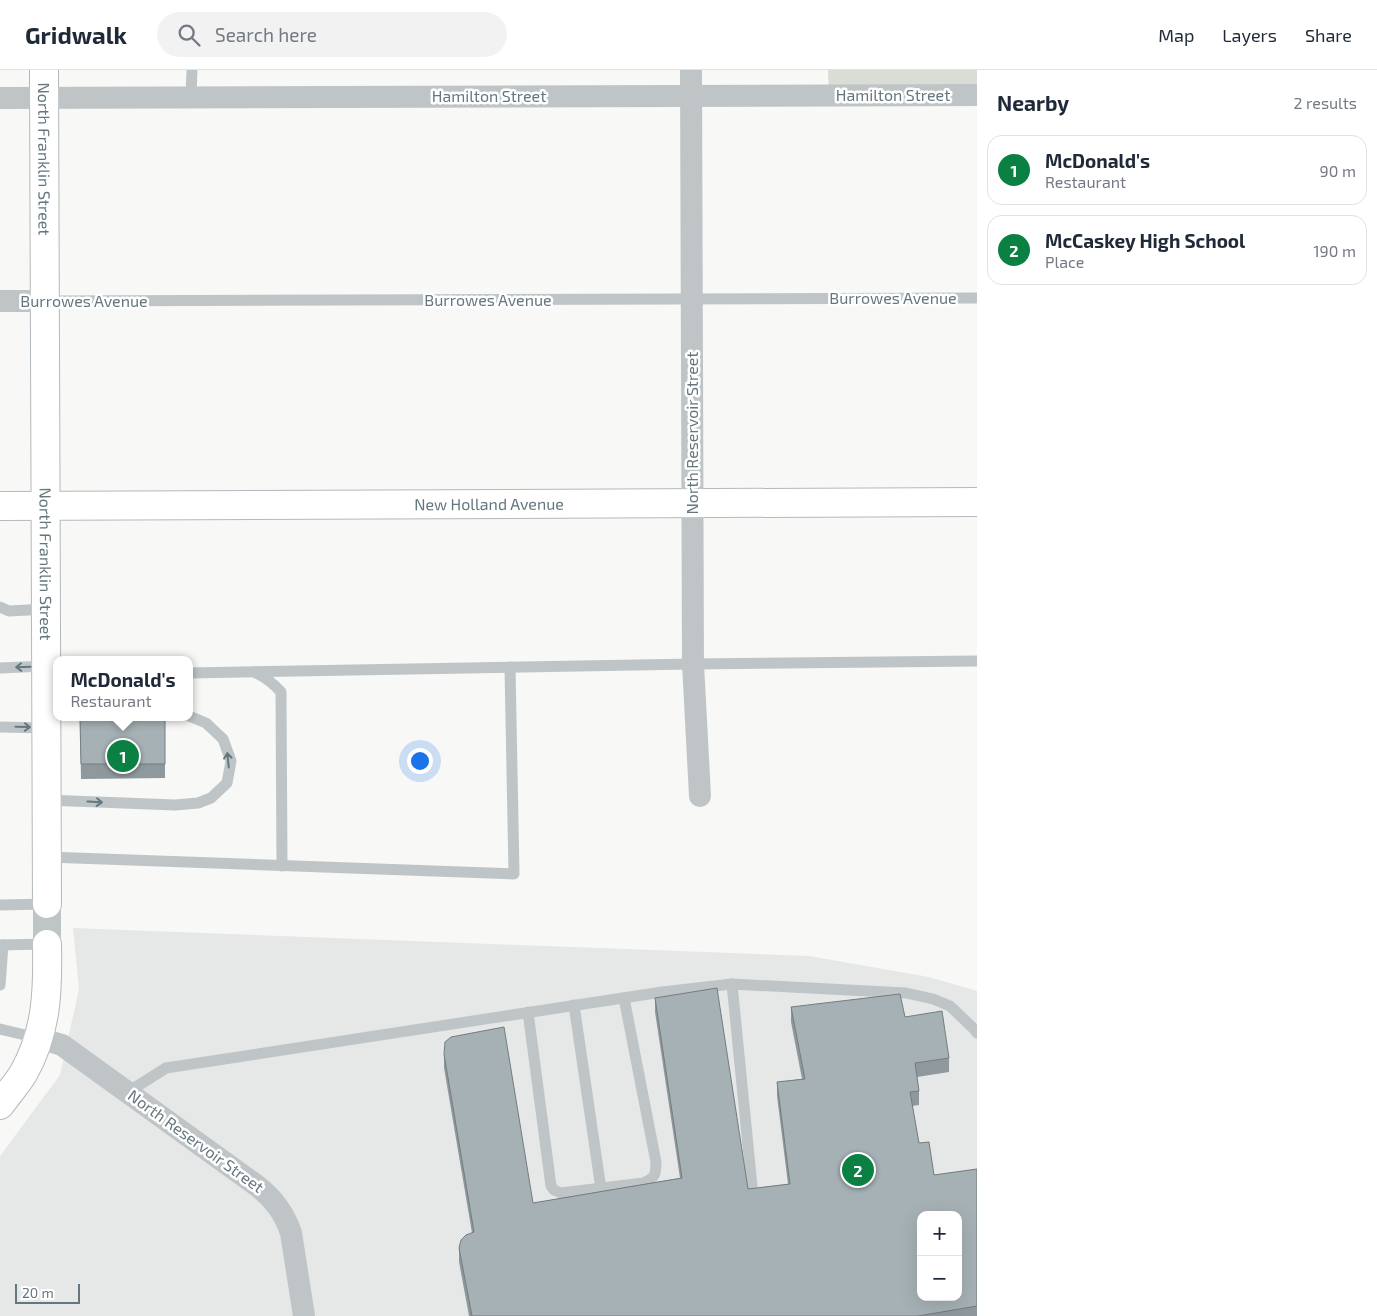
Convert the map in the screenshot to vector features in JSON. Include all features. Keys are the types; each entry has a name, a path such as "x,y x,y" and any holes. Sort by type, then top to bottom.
{"main road":[{"name":"North Franklin Street","path":"44,70 46,666 50,719 46,800 47,904"},
{"name":"New Holland Avenue","path":"0,506 977,502"},
{"name":"North Franklin Street","path":"0,1105 22,1075 33,1052 44,1019 47,944"}],"street":[{"name":"North Reservoir Street","path":"691,70 693,664 700,796"},
{"name":"Hamilton Street","path":"0,98 977,95"},
{"name":"Burrowes Avenue","path":"0,301 45,301"},
{"name":"North Franklin Street","path":"47,904 47,944"},
{"name":"North Reservoir Street","path":"38,1038 62,1045 256,1184 275,1201 288,1222 291,1233 304,1316"}],"lane":[{"path":"191,97 192,70"},
{"name":"Burrowes Avenue","path":"45,301 977,298"},
{"path":"0,608 9,611 46,610"},
{"path":"193,673 977,661"},
{"path":"0,668 46,666"},
{"path":"47,857 514,874 510,667"},
{"path":"252,672 264,677 281,692 282,866"},
{"path":"46,800 174,805 198,803 211,798 227,783 231,761 223,738 206,723 193,718"},
{"path":"0,727 50,719"},
{"path":"0,905 47,904"},
{"path":"0,985 1,945 47,944"},
{"path":"732,984 752,1186"},
{"path":"128,1092 166,1068 574,1005 732,984 906,993 933,999 950,1006 977,1033"},
{"path":"528,1012 550,1186 561,1193 643,1184 651,1180 656,1174 656,1162 624,998"},
{"path":"574,1005 601,1188"},
{"path":"0,1029 38,1038"}],"shaded area":[{"path":"828,70 977,70 977,95 829,95"},
{"path":"73,928 809,956 929,977 977,991 977,1316 0,1316 0,1156 60,1075 79,989"}],"building":[{"path":"80,721 165,721 165,764 81,764"},
{"path":"717,988 748,1189 790,1184 777,1082 805,1079 791,1007 900,994 905,1017 942,1011 949,1058 915,1063 919,1091 910,1092 919,1143 929,1142 934,1175 977,1169 977,1306 918,1316 472,1316 459,1248 461,1240 466,1235 474,1232 444,1054 445,1042 451,1037 504,1027 533,1203 682,1178 655,998"}],"place":[{"name":"McDonald's","path":"123,756"},
{"name":"McCaskey High School","path":"858,1170"}]}
